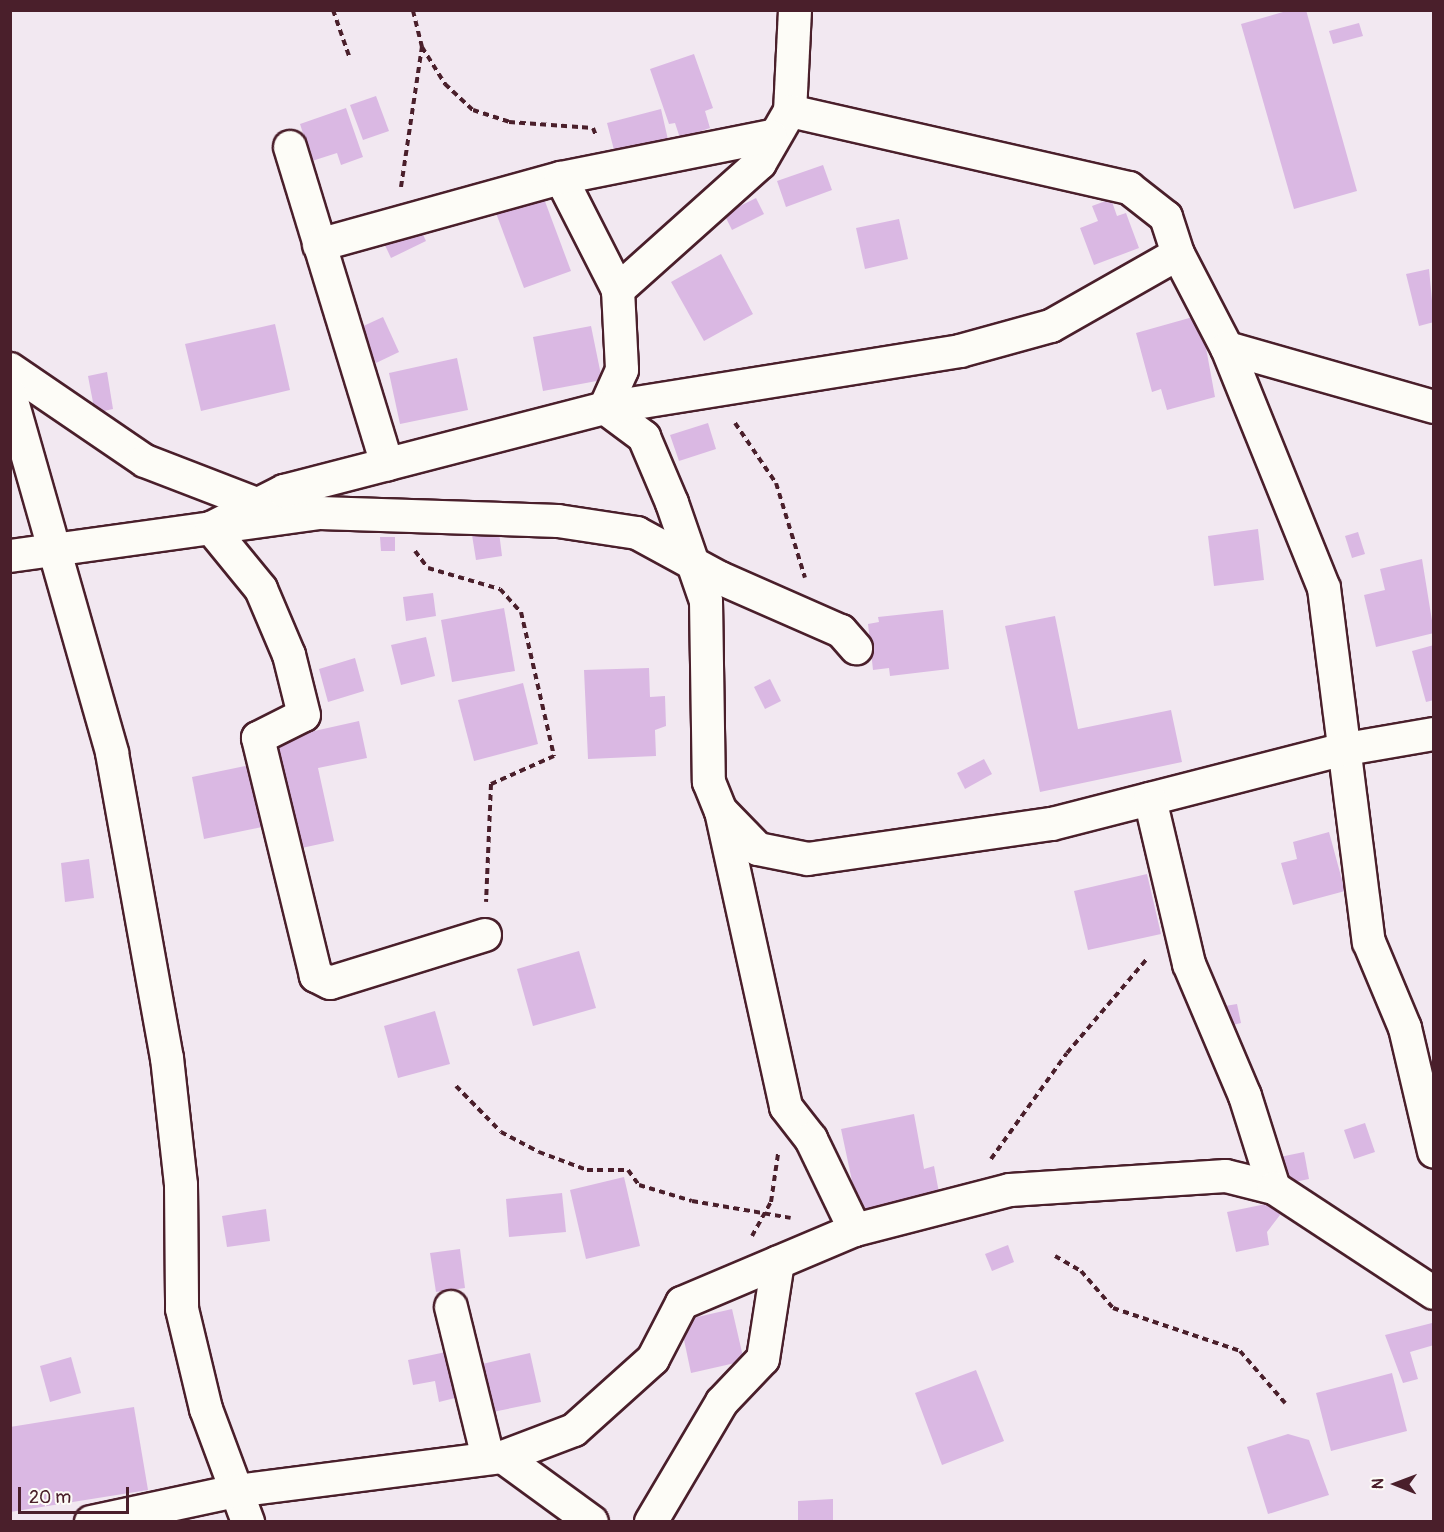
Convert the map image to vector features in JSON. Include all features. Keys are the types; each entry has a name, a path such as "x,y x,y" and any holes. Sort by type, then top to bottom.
{"street":[{"path":"618,290 760,163 771,136 790,111 795,10"},
{"path":"790,111 1129,188 1166,217 1178,254 1227,348 1323,588 1341,750 1369,942 1405,1028 1434,1152"},
{"path":"319,245 561,178 771,136"},
{"path":"290,147 387,465"},
{"path":"561,178 618,290 622,370 605,408"},
{"path":"211,528 284,491 605,408 960,351 1052,326 1178,254"},
{"path":"1227,348 1434,407"},
{"path":"10,369 145,460 259,505"},
{"path":"10,394 52,549 112,753 168,1058 181,1185 182,1310 206,1409 248,1521"},
{"path":"605,408 644,437 706,601 710,782 721,811 786,1107 811,1139 852,1224"},
{"path":"10,556 320,513 558,521 626,531 841,631 856,648"},
{"path":"211,528 261,589 289,655 304,715 258,738 316,976 330,983 485,935"},
{"path":"721,811 758,849 808,860 1052,824 1341,750 1434,734"},
{"path":"1150,799 1189,964 1245,1096 1274,1188"},
{"path":"91,1521 236,1491 495,1457 574,1430 653,1359 682,1303 778,1262 852,1224 1010,1190 1226,1176 1274,1188 1434,1293"},
{"path":"651,1521 722,1402 763,1359 778,1262"},
{"path":"451,1307 495,1457 592,1521"}],"path":[{"path":"333,10 349,56"},
{"path":"413,10 422,47 445,84 473,110 509,122 593,128 607,169"},
{"path":"396,222 422,47"},
{"path":"728,388 726,406 788,511 817,619"},
{"path":"386,515 428,568 500,589 521,612 554,756 491,783 485,935"},
{"path":"989,1162 1067,1053 1146,960"},
{"path":"456,1086 501,1131 539,1152 587,1170 628,1170 650,1188 762,1216 852,1224"},
{"path":"748,1275 748,1248 778,1180 786,1107"},
{"path":"1055,1256 1081,1271 1113,1308 1240,1351 1285,1403"}],"building":[{"path":"1290,10 1306,10 1357,191 1294,209 1241,24"},
{"path":"1359,23 1363,36 1333,44 1329,31"},
{"path":"694,54 713,108 705,111 710,128 680,138 675,123 669,124 650,69"},
{"path":"376,96 389,131 363,140 350,105"},
{"path":"346,108 363,157 341,165 337,153 312,161 300,124"},
{"path":"661,109 669,144 630,154 628,146 614,150 607,123"},
{"path":"823,165 832,190 786,207 777,181"},
{"path":"543,196 571,271 524,288 496,213"},
{"path":"756,198 764,214 732,230 724,214"},
{"path":"1111,199 1117,216 1126,213 1139,248 1094,265 1080,228 1098,221 1092,206"},
{"path":"899,219 908,259 865,269 856,228"},
{"path":"418,224 426,241 391,258 383,241"},
{"path":"721,254 753,314 704,341 671,282"},
{"path":"1429,269 1434,322 1419,326 1406,274"},
{"path":"1200,315 1215,397 1167,410 1161,389 1152,392 1136,333"},
{"path":"383,317 399,352 376,363 359,328"},
{"path":"275,324 290,390 201,411 185,344"},
{"path":"591,326 602,380 543,391 533,337"},
{"path":"457,358 468,410 400,424 389,373"},
{"path":"107,372 113,409 95,413 88,376"},
{"path":"708,423 716,449 679,461 670,435"},
{"path":"1258,529 1264,580 1214,586 1208,536"},
{"path":"499,532 502,556 476,560 472,535"},
{"path":"1358,532 1365,554 1352,558 1345,536"},
{"path":"380,537 395,537 395,551 381,551"},
{"path":"1422,559 1434,633 1376,647 1364,595 1385,590 1380,569"},
{"path":"433,593 436,616 406,621 403,597"},
{"path":"504,608 515,671 452,682 441,620"},
{"path":"943,610 949,669 890,676 889,668 873,670 868,624 879,622 878,617"},
{"path":"1055,616 1078,729 1171,710 1182,762 1040,792 1005,626"},
{"path":"426,637 435,676 401,685 391,645"},
{"path":"1434,645 1434,700 1426,702 1412,651"},
{"path":"355,658 364,691 328,702 319,669"},
{"path":"649,668 650,697 665,696 666,726 655,730 656,756 588,759 584,670"},
{"path":"770,679 781,701 765,709 754,687"},
{"path":"523,683 538,744 474,761 458,700"},
{"path":"359,721 367,758 318,768 334,841 297,849 274,740"},
{"path":"984,759 992,774 965,789 957,773"},
{"path":"250,765 262,827 204,839 192,777"},
{"path":"1329,832 1345,891 1293,905 1281,863 1297,859 1293,842"},
{"path":"89,859 94,898 65,902 61,863"},
{"path":"1147,874 1161,934 1088,950 1074,891"},
{"path":"579,951 596,1008 533,1026 517,969"},
{"path":"1237,1004 1241,1023 1229,1026 1225,1006"},
{"path":"435,1011 450,1064 398,1078 384,1026"},
{"path":"914,1114 924,1169 934,1166 940,1198 859,1214 841,1129"},
{"path":"1365,1123 1375,1152 1354,1159 1344,1130"},
{"path":"1304,1152 1309,1179 1280,1185 1275,1158"},
{"path":"624,1177 640,1246 586,1259 570,1190"},
{"path":"562,1193 566,1232 509,1237 506,1199"},
{"path":"1275,1202 1280,1215 1267,1232 1269,1245 1236,1252 1227,1212"},
{"path":"266,1209 270,1241 227,1247 222,1216"},
{"path":"1008,1245 1014,1262 992,1271 985,1254"},
{"path":"460,1249 465,1288 436,1292 430,1253"},
{"path":"732,1309 744,1361 691,1373 680,1321"},
{"path":"1432,1323 1434,1345 1410,1352 1418,1379 1403,1383 1385,1335"},
{"path":"446,1352 455,1398 439,1402 435,1381 413,1385 408,1360"},
{"path":"530,1353 541,1402 488,1413 478,1365"},
{"path":"71,1357 81,1393 50,1402 40,1366"},
{"path":"976,1370 1004,1441 942,1465 915,1393"},
{"path":"1392,1373 1407,1431 1331,1451 1316,1393"},
{"path":"134,1407 148,1490 10,1512 10,1427"},
{"path":"1288,1434 1309,1440 1329,1495 1268,1514 1247,1447"},
{"path":"833,1499 833,1522 798,1522 798,1501"}]}
